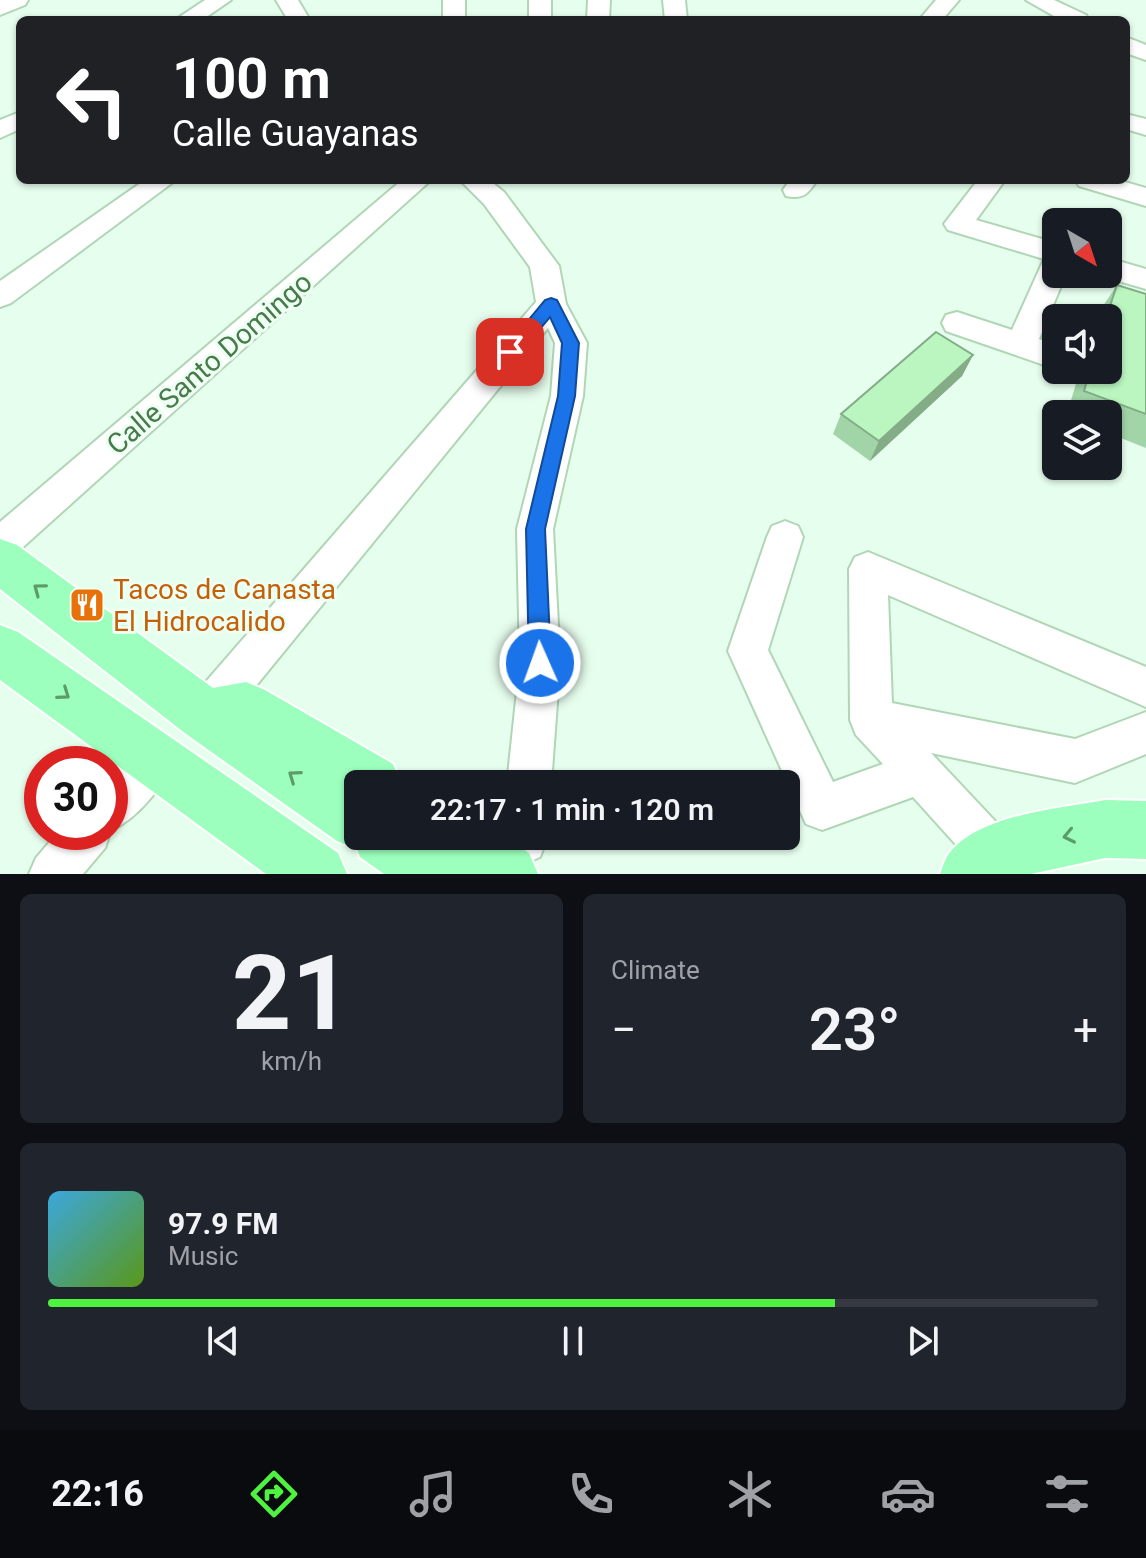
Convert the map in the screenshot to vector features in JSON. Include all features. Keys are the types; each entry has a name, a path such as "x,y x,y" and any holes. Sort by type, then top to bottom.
{"main road":[{"path":"0,560 205,715 344,810"},
{"path":"0,649 149,763 317,874"},
{"path":"205,715 246,709 349,770"},
{"path":"982,864 1105,829 1146,830"},
{"path":"401,850 436,874"}],"street":[{"path":"0,9 17,0"},
{"path":"193,16 220,0"},
{"path":"934,16 948,0"},
{"path":"1037,0 1070,16"},
{"path":"0,296 157,184"},
{"name":"Calle Santo Domingo","path":"0,545 413,184"},
{"path":"478,184 494,198 544,266 551,304 571,343 567,396 535,529 540,663 530,770"},
{"path":"989,184 958,224 1042,249"},
{"path":"1102,184 1146,197"},
{"path":"1122,272 1146,279"},
{"path":"1021,346 1046,288"},
{"path":"205,715 551,304"},
{"path":"957,323 1042,353"},
{"path":"785,537 748,651 822,808 919,773"},
{"path":"982,864 919,773 871,720 868,569 1146,687"},
{"path":"871,720 1075,761 1146,733"},
{"path":"128,787 149,763 281,874"},
{"path":"52,874 73,850"}],"building":[{"path":"1122,287 1146,294 1146,414 1122,405 1122,400 1108,400 1084,391 1086,384 1122,384 1122,304 1111,304 1116,288"},
{"path":"936,332 973,355 879,441 841,414"}],"place":[{"name":"Tacos de Canasta El Hidrocalido","path":"87,605"}],"route":[{"path":"510,352 551,304 571,343 567,396 535,529 540,663"}]}
